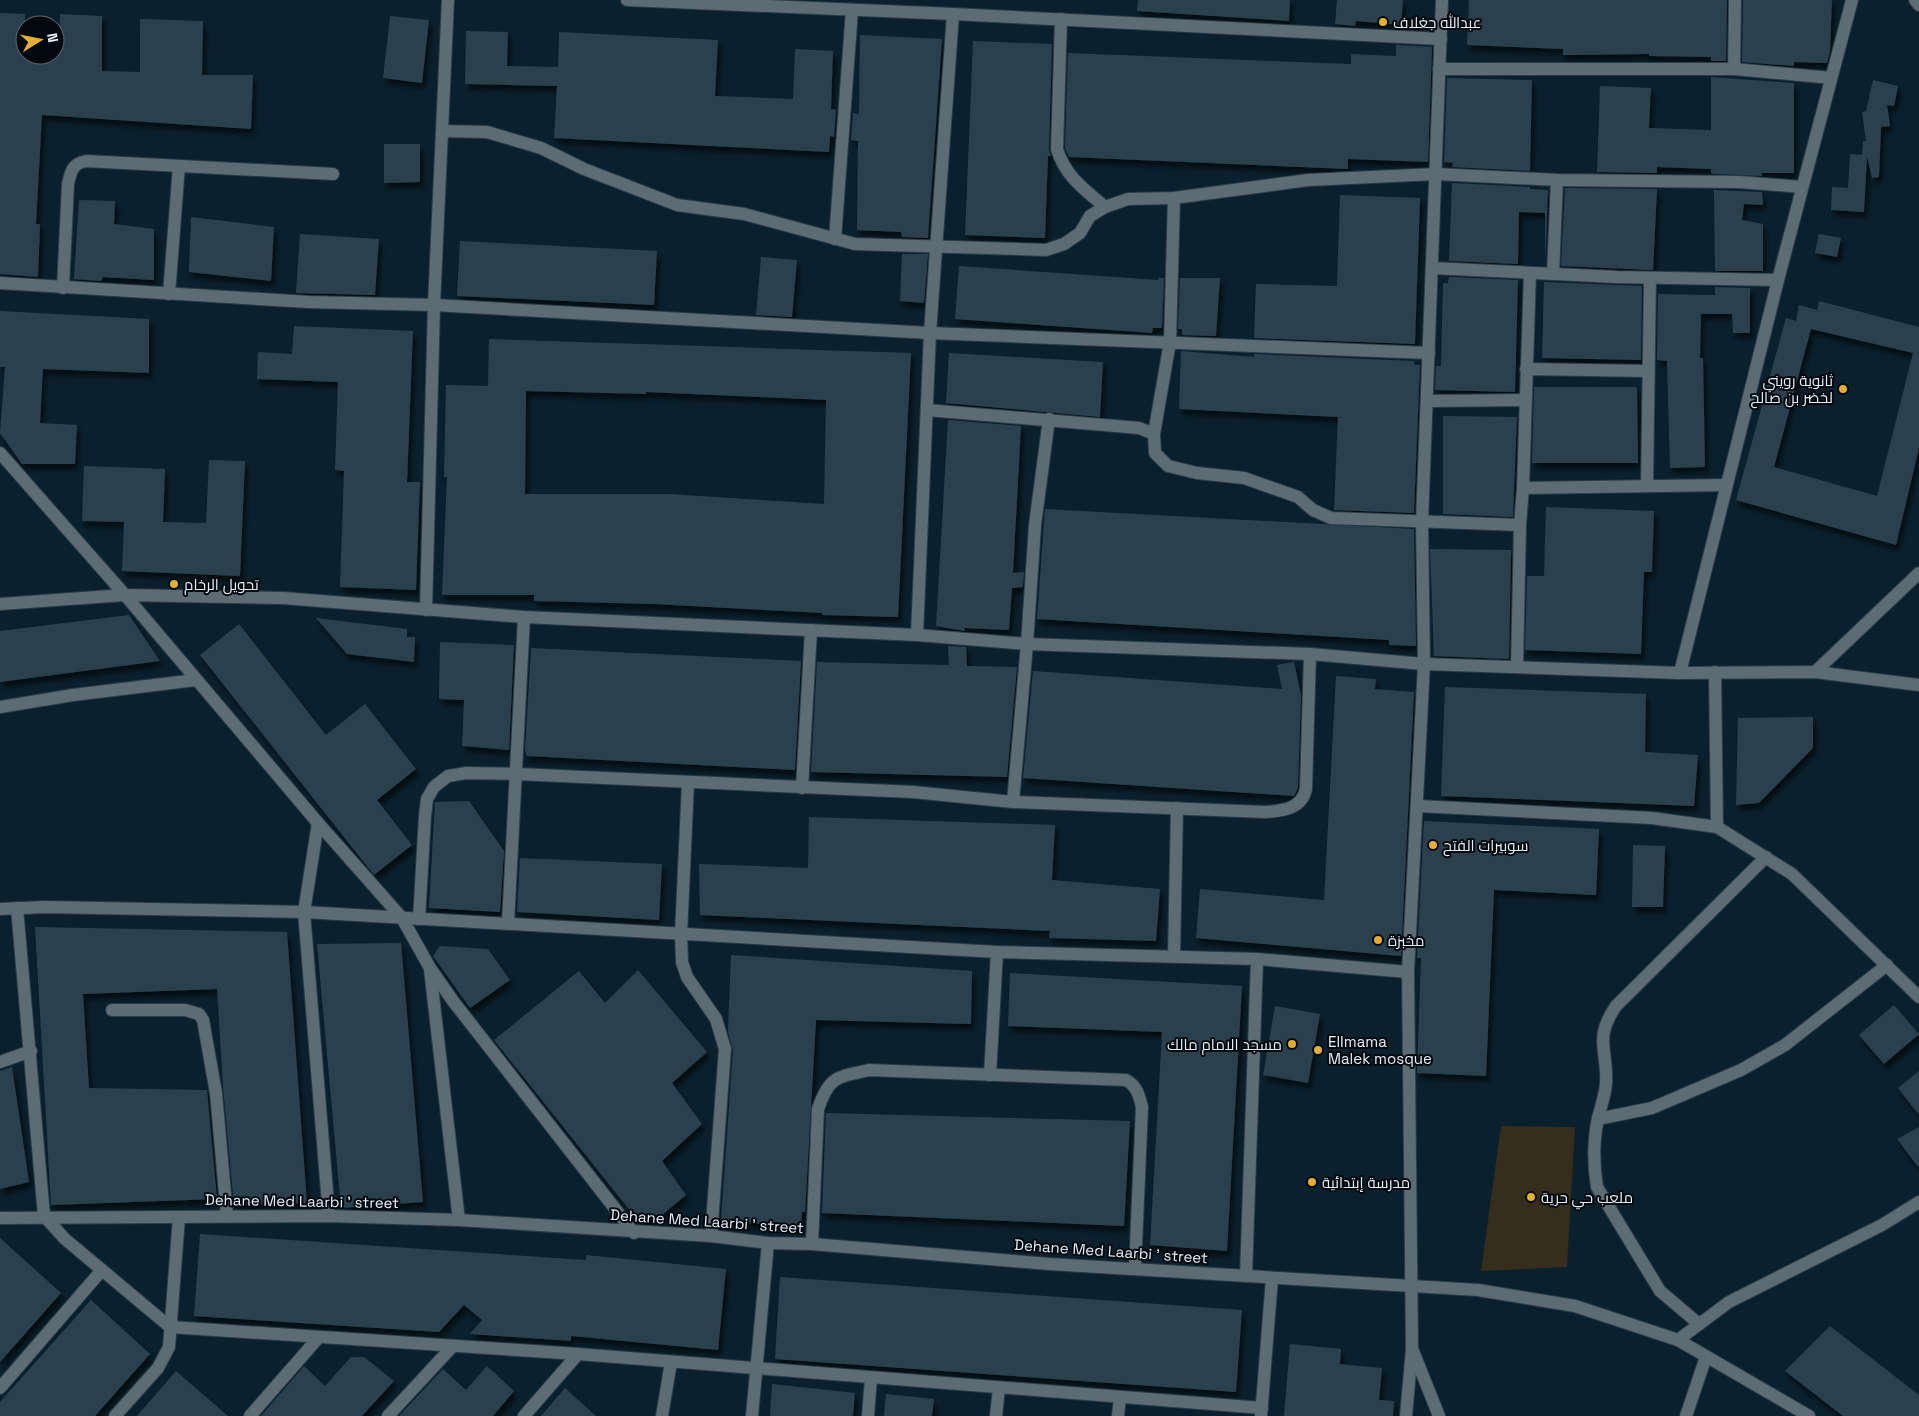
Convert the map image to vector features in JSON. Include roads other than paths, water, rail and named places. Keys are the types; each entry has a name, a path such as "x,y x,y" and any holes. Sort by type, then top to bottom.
{"street":[{"path":"426,610 434,305 448,0"},
{"path":"627,0 1061,19 1441,39"},
{"path":"1406,1416 1412,1349 1408,972 1424,664 1422,522 1442,0"},
{"path":"1734,69 1735,0"},
{"path":"1680,673 1778,280 1852,0"},
{"path":"1915,0 1919,5"},
{"path":"835,239 852,10"},
{"path":"917,635 930,333 953,14"},
{"path":"1061,19 1057,149 1062,164 1070,178 1105,207"},
{"path":"1439,69 1734,69 1831,78"},
{"path":"442,131 487,132 541,148 584,169 677,204 744,214 855,244 1046,250 1064,244 1080,233 1090,216 1105,207 1128,199 1174,198 1308,180 1436,174 1557,180 1739,182 1802,187"},
{"path":"63,288 68,184 72,169 78,163 86,161 333,174"},
{"path":"169,294 179,166"},
{"path":"1554,274 1557,180"},
{"path":"1174,198 1170,342 1154,434 1155,453 1168,466 1197,473 1244,478 1298,497 1313,510 1331,518 1520,525"},
{"path":"1432,268 1650,278 1778,280"},
{"path":"1517,667 1520,525 1523,488 1530,273"},
{"path":"1647,486 1650,278"},
{"path":"0,283 310,302 434,305 930,333 1429,353"},
{"path":"1526,369 1648,370"},
{"path":"1427,401 1525,400"},
{"path":"927,410 1139,428 1154,434"},
{"path":"1013,802 1027,644 1034,526 1049,420"},
{"path":"0,453 125,595 318,823 402,918 430,968 541,1116 634,1233"},
{"path":"1523,488 1726,485"},
{"path":"1814,672 1919,573"},
{"path":"0,604 125,595 283,598 524,617 917,635 1027,644 1310,654 1424,664 1680,673 1814,672 1919,685"},
{"path":"508,923 524,617"},
{"path":"802,788 811,630"},
{"path":"419,919 427,799 434,787 448,776 466,773 913,792 1013,802 1265,812 1284,811 1302,800 1305,795 1308,774 1310,654"},
{"path":"1715,672 1716,827"},
{"path":"0,707 73,695 196,680"},
{"path":"688,783 681,934 682,962 688,977 716,1019 725,1049 711,1236"},
{"path":"1418,806 1652,818 1716,827 1792,874 1919,997"},
{"path":"1174,955 1177,808"},
{"path":"318,823 304,912 328,1216"},
{"path":"1699,1324 1660,1291 1597,1187 1593,1151 1606,1085 1602,1040 1606,1020 1616,1006 1766,857"},
{"path":"0,910 45,906 304,912 997,952 1174,955 1257,959 1408,972"},
{"path":"17,908 44,1216 65,1239 170,1327 578,1354 1120,1398 1262,1412 1272,1278"},
{"path":"990,1076 997,952"},
{"path":"1246,1276 1257,959"},
{"path":"1598,1119 1652,1108 1741,1070 1785,1045 1887,965"},
{"path":"430,968 459,1220"},
{"path":"112,1010 185,1010 199,1014 203,1020 216,1092 227,1216"},
{"path":"0,1062 31,1051"},
{"path":"812,1244 818,1109 825,1089 839,1076 869,1070 1126,1080 1133,1084 1138,1092 1142,1107 1135,1268"},
{"path":"1678,1340 1729,1302 1882,1225 1919,1202"},
{"name":"Dehane Med Laarbi ' street","path":"0,1218 44,1216 328,1216 459,1220 634,1233 711,1236 768,1243 812,1244 1049,1264 1272,1278 1412,1284 1478,1290 1575,1306 1678,1340 1706,1358 1809,1416"},
{"path":"115,1416 158,1368 169,1347 179,1216"},
{"path":"752,1416 768,1243"},
{"path":"0,1388 102,1270"},
{"path":"250,1416 319,1337"},
{"path":"388,1416 452,1347"},
{"path":"1412,1349 1439,1416"},
{"path":"524,1416 578,1354"},
{"path":"1686,1416 1706,1358"},
{"path":"662,1416 671,1362"},
{"path":"868,1416 871,1378"},
{"path":"996,1416 999,1388"},
{"path":"1118,1416 1120,1398"}],"place":[{"name":"عبدالله جغلاف","path":"1383,22"},
{"name":"ثانوية رويني لخضر بن صالح","path":"1843,389"},
{"name":"تحويل الرخام","path":"174,584"},
{"name":"سوبيرات الفتح","path":"1433,845"},
{"name":"مخبزة","path":"1378,940"},
{"name":"مسجد الامام مالك","path":"1292,1044"},
{"name":"ElImama Malek mosque","path":"1318,1050"},
{"name":"مدرسة إبتدائية","path":"1312,1182"},
{"name":"ملعب حي حرية","path":"1531,1197"}]}
